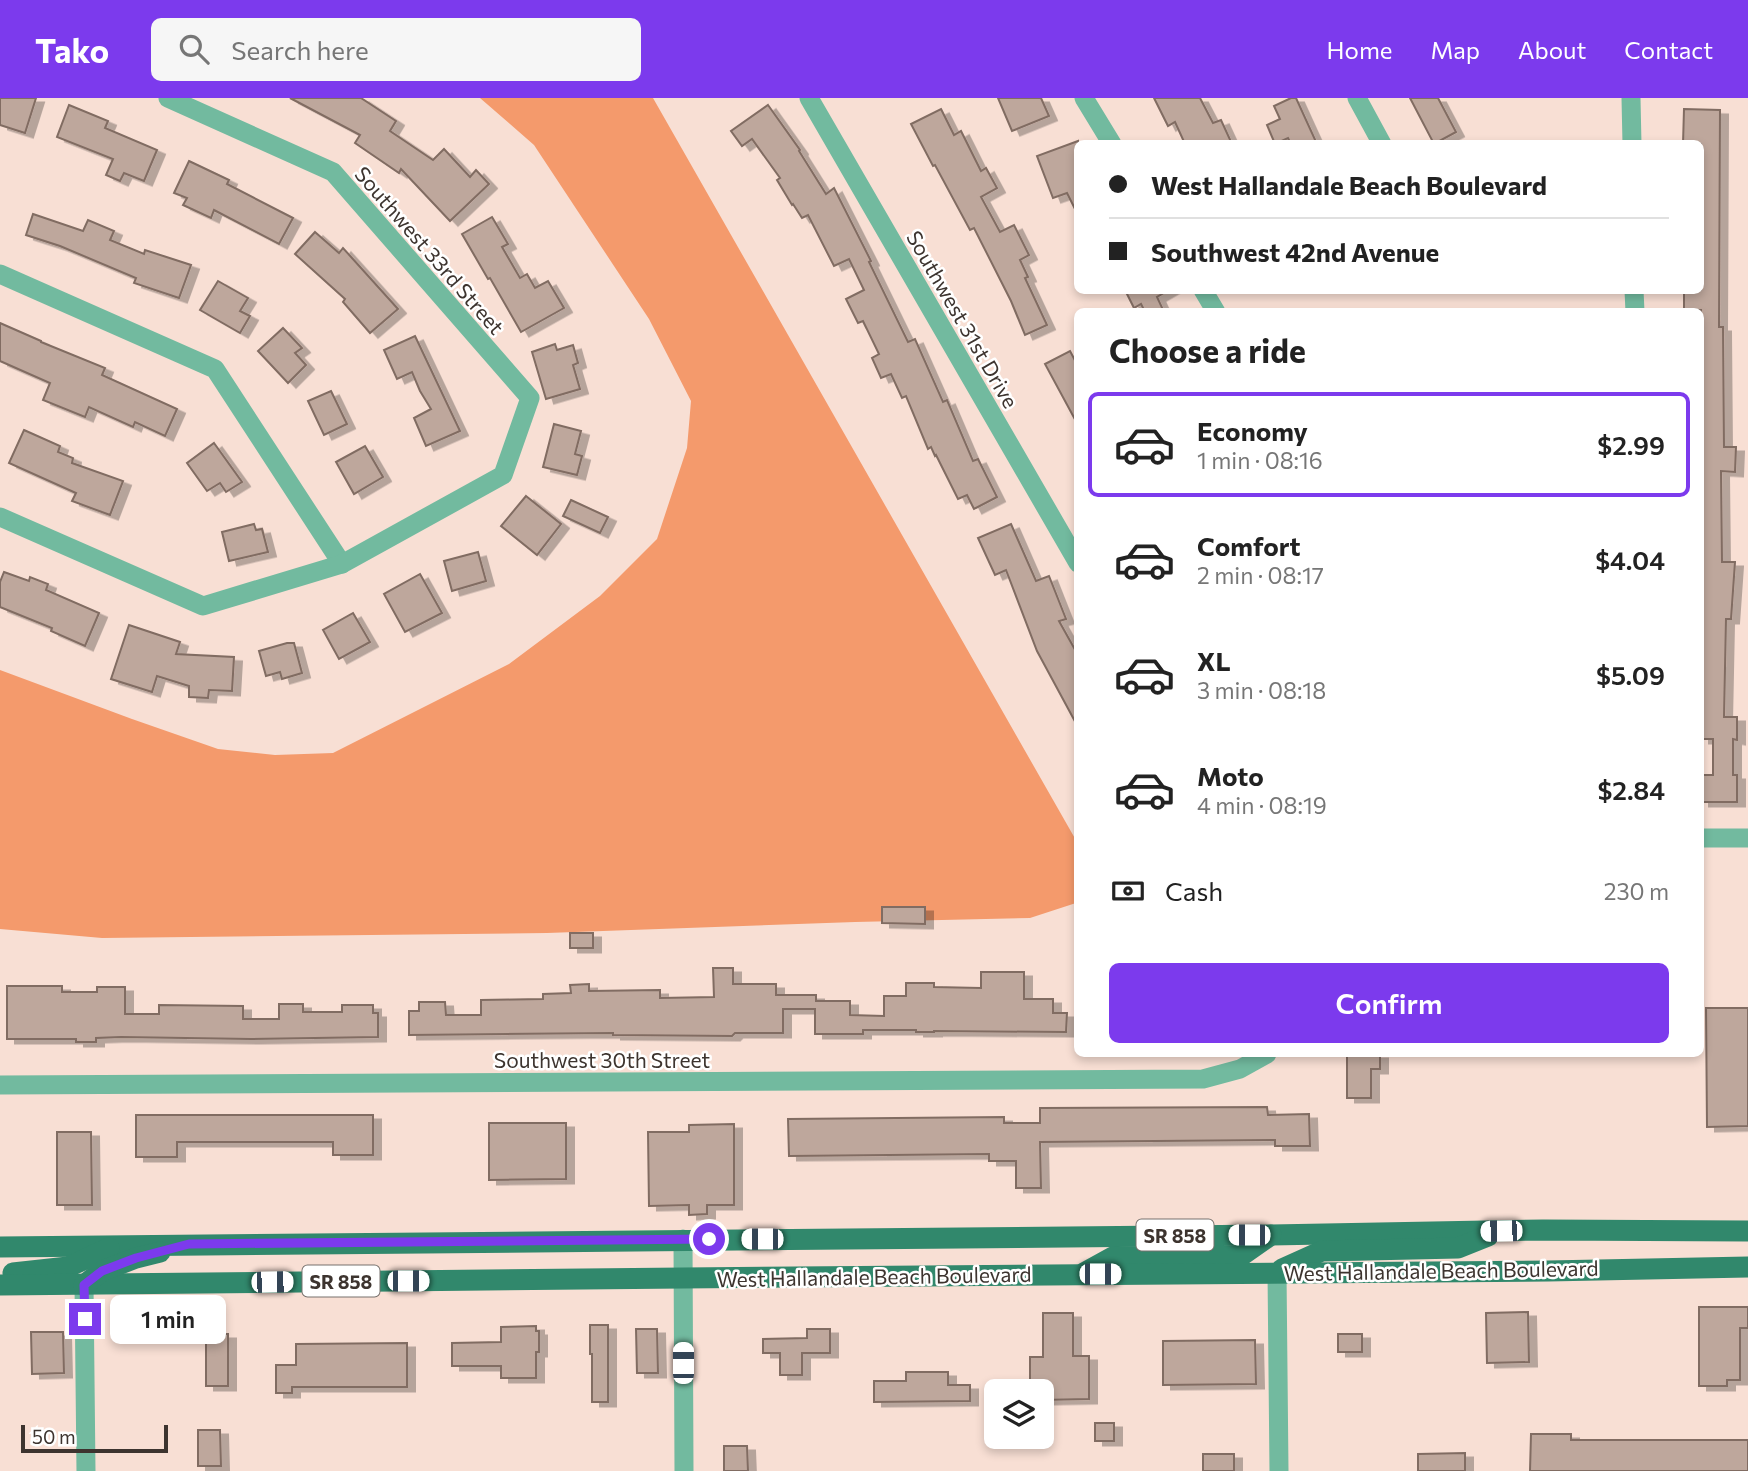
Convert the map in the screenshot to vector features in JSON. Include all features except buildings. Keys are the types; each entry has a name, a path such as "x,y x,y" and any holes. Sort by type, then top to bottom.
{"main road":[{"name":"West Hallandale Beach Boulevard","path":"0,1247 1501,1231 1748,1231"},
{"path":"1277,1272 1322,1251 1458,1248 1501,1231"},
{"path":"1083,1274 1113,1257 1241,1256 1271,1235"},
{"path":"84,1285 102,1271 136,1258 189,1244"},
{"path":"0,1275 68,1267 114,1245"},
{"name":"West Hallandale Beach Boulevard","path":"0,1286 1748,1267"}],"street":[{"name":"Southwest 33rd Street","path":"168,98 333,172 530,398 503,475 342,565"},
{"name":"Southwest 31st Drive","path":"808,98 1074,556"},
{"path":"1084,98 1110,140"},
{"path":"1357,98 1380,140"},
{"path":"1632,98 1632,140"},
{"path":"0,274 215,369 342,565 203,606 0,517"},
{"path":"1704,838 1748,838"},
{"name":"Southwest 30th Street","path":"0,1085 1203,1079 1240,1069 1262,1057"},
{"path":"683,1239 684,1471"},
{"path":"1277,1272 1279,1471"},
{"path":"84,1285 86,1471"}],"shaded area":[{"path":"480,98 653,98 1074,837 1074,904 1030,918 547,933 102,938 0,929 0,670 218,749 275,755 333,753 509,664 600,596 657,539 687,448 691,401 649,319 534,145"}],"route":[{"path":"85,1319 84,1285 102,1271 136,1258 189,1244 709,1239"}]}
